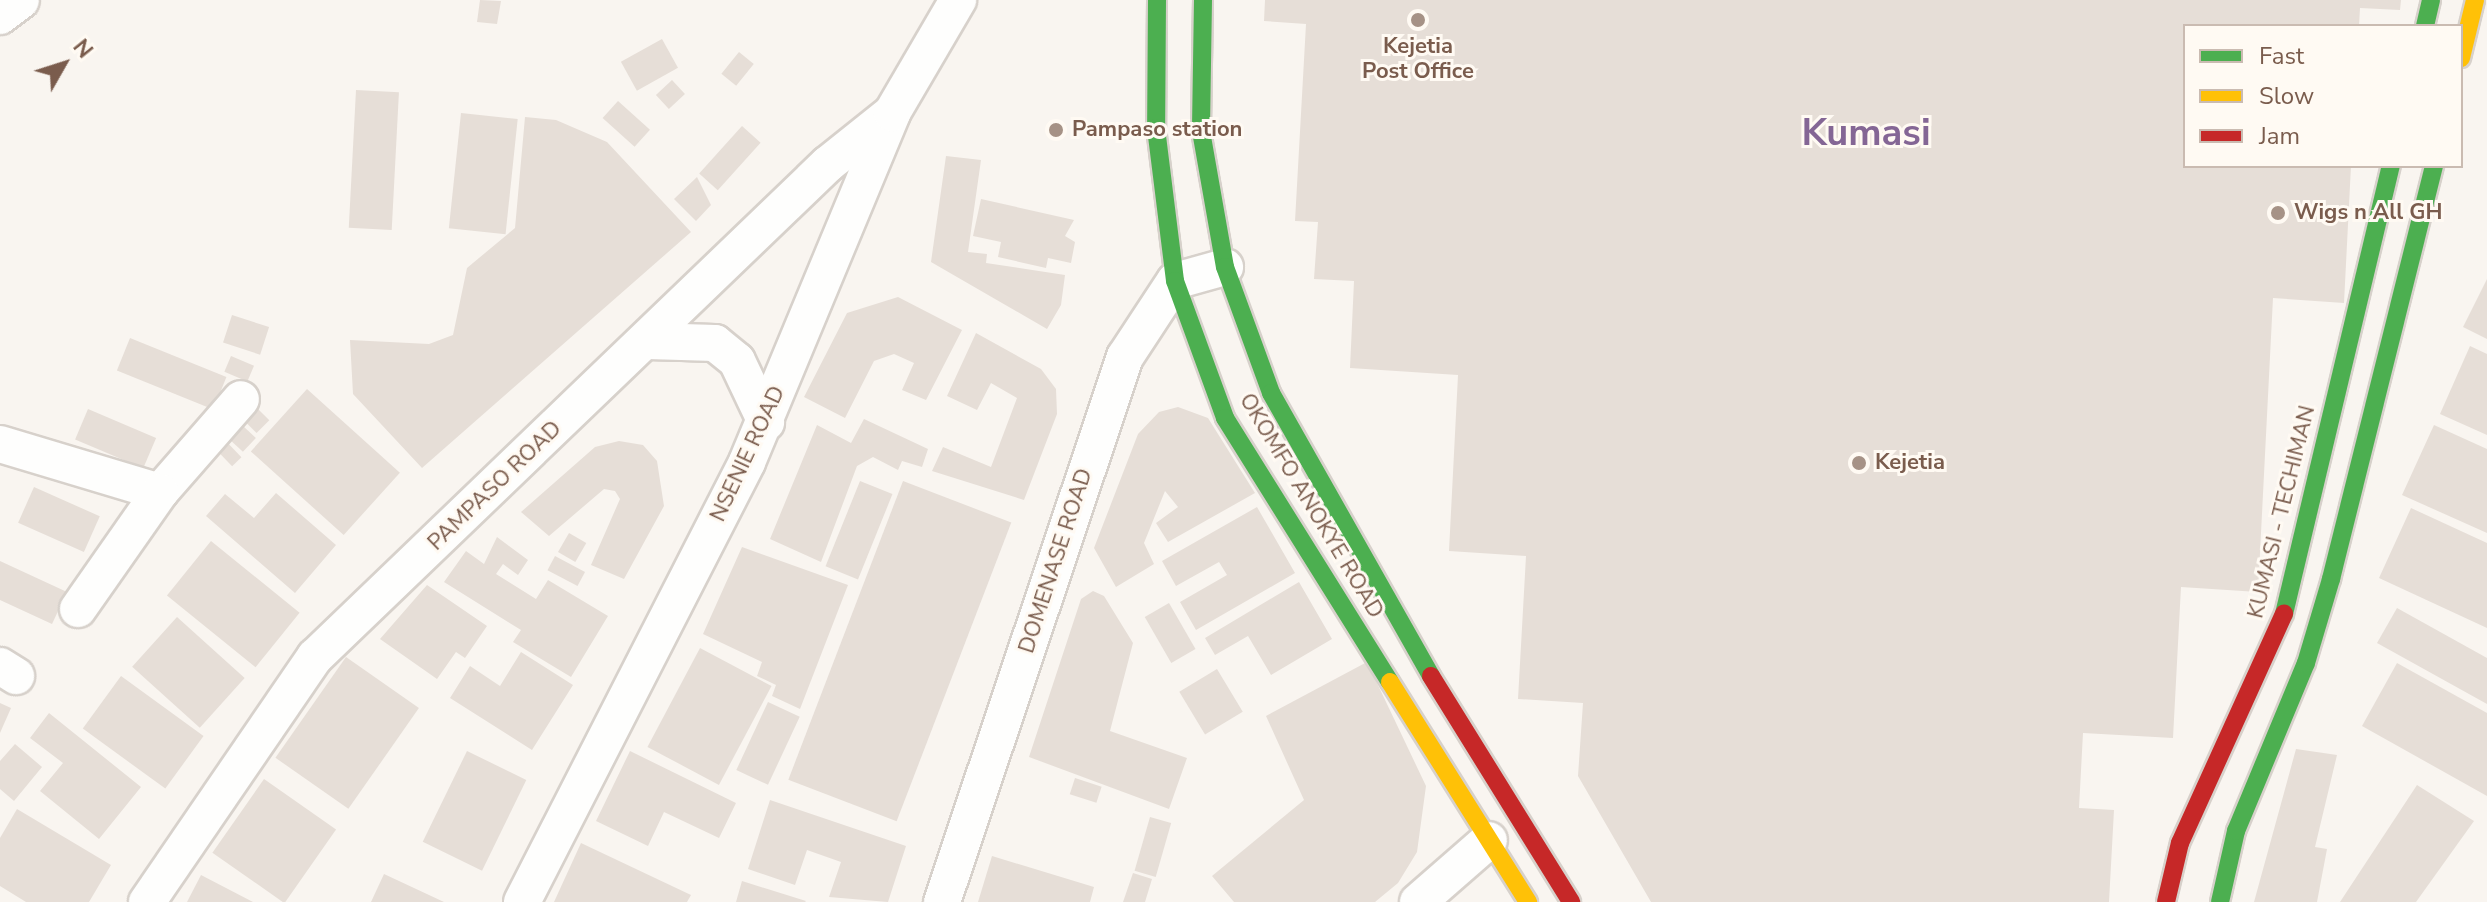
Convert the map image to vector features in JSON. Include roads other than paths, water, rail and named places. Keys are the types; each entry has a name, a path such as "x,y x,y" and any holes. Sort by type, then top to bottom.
{"main road":[{"name":"OKOMFO ANOKYE ROAD","path":"1157,0 1156,128 1175,281 1225,418 1528,902"},
{"name":"OKOMFO ANOKYE ROAD","path":"1203,0 1201,131 1225,267 1271,393 1480,764 1571,902"},
{"path":"2425,24 2431,0"},
{"path":"2463,50 2475,0"},
{"name":"KUMASI - TECHIMAN","path":"2166,902 2180,843 2284,613 2391,168"},
{"path":"2220,902 2236,831 2323,607 2433,168"}],"street":[{"path":"0,16 21,0"},
{"name":"NSENIE ROAD","path":"522,902 766,422 892,113 958,0"},
{"name":"PAMPASO ROAD","path":"147,902 315,657 648,341 828,164 892,113"},
{"path":"1175,281 1225,267"},
{"name":"DOMENASE ROAD","path":"942,902 1125,357 1175,281"},
{"path":"648,341 715,343 737,361 766,422"},
{"path":"78,609 160,492 241,399"},
{"path":"0,444 160,492"},
{"path":"1418,902 1489,840"}],"place":[{"name":"Kejetia Post Office","path":"1418,20"},
{"name":"Pampaso station","path":"1056,130"},
{"name":"Wigs n All GH","path":"2278,213"},
{"name":"Kejetia","path":"1859,463"}],"district":[{"name":"Kumasi","path":"1866,133"}]}
